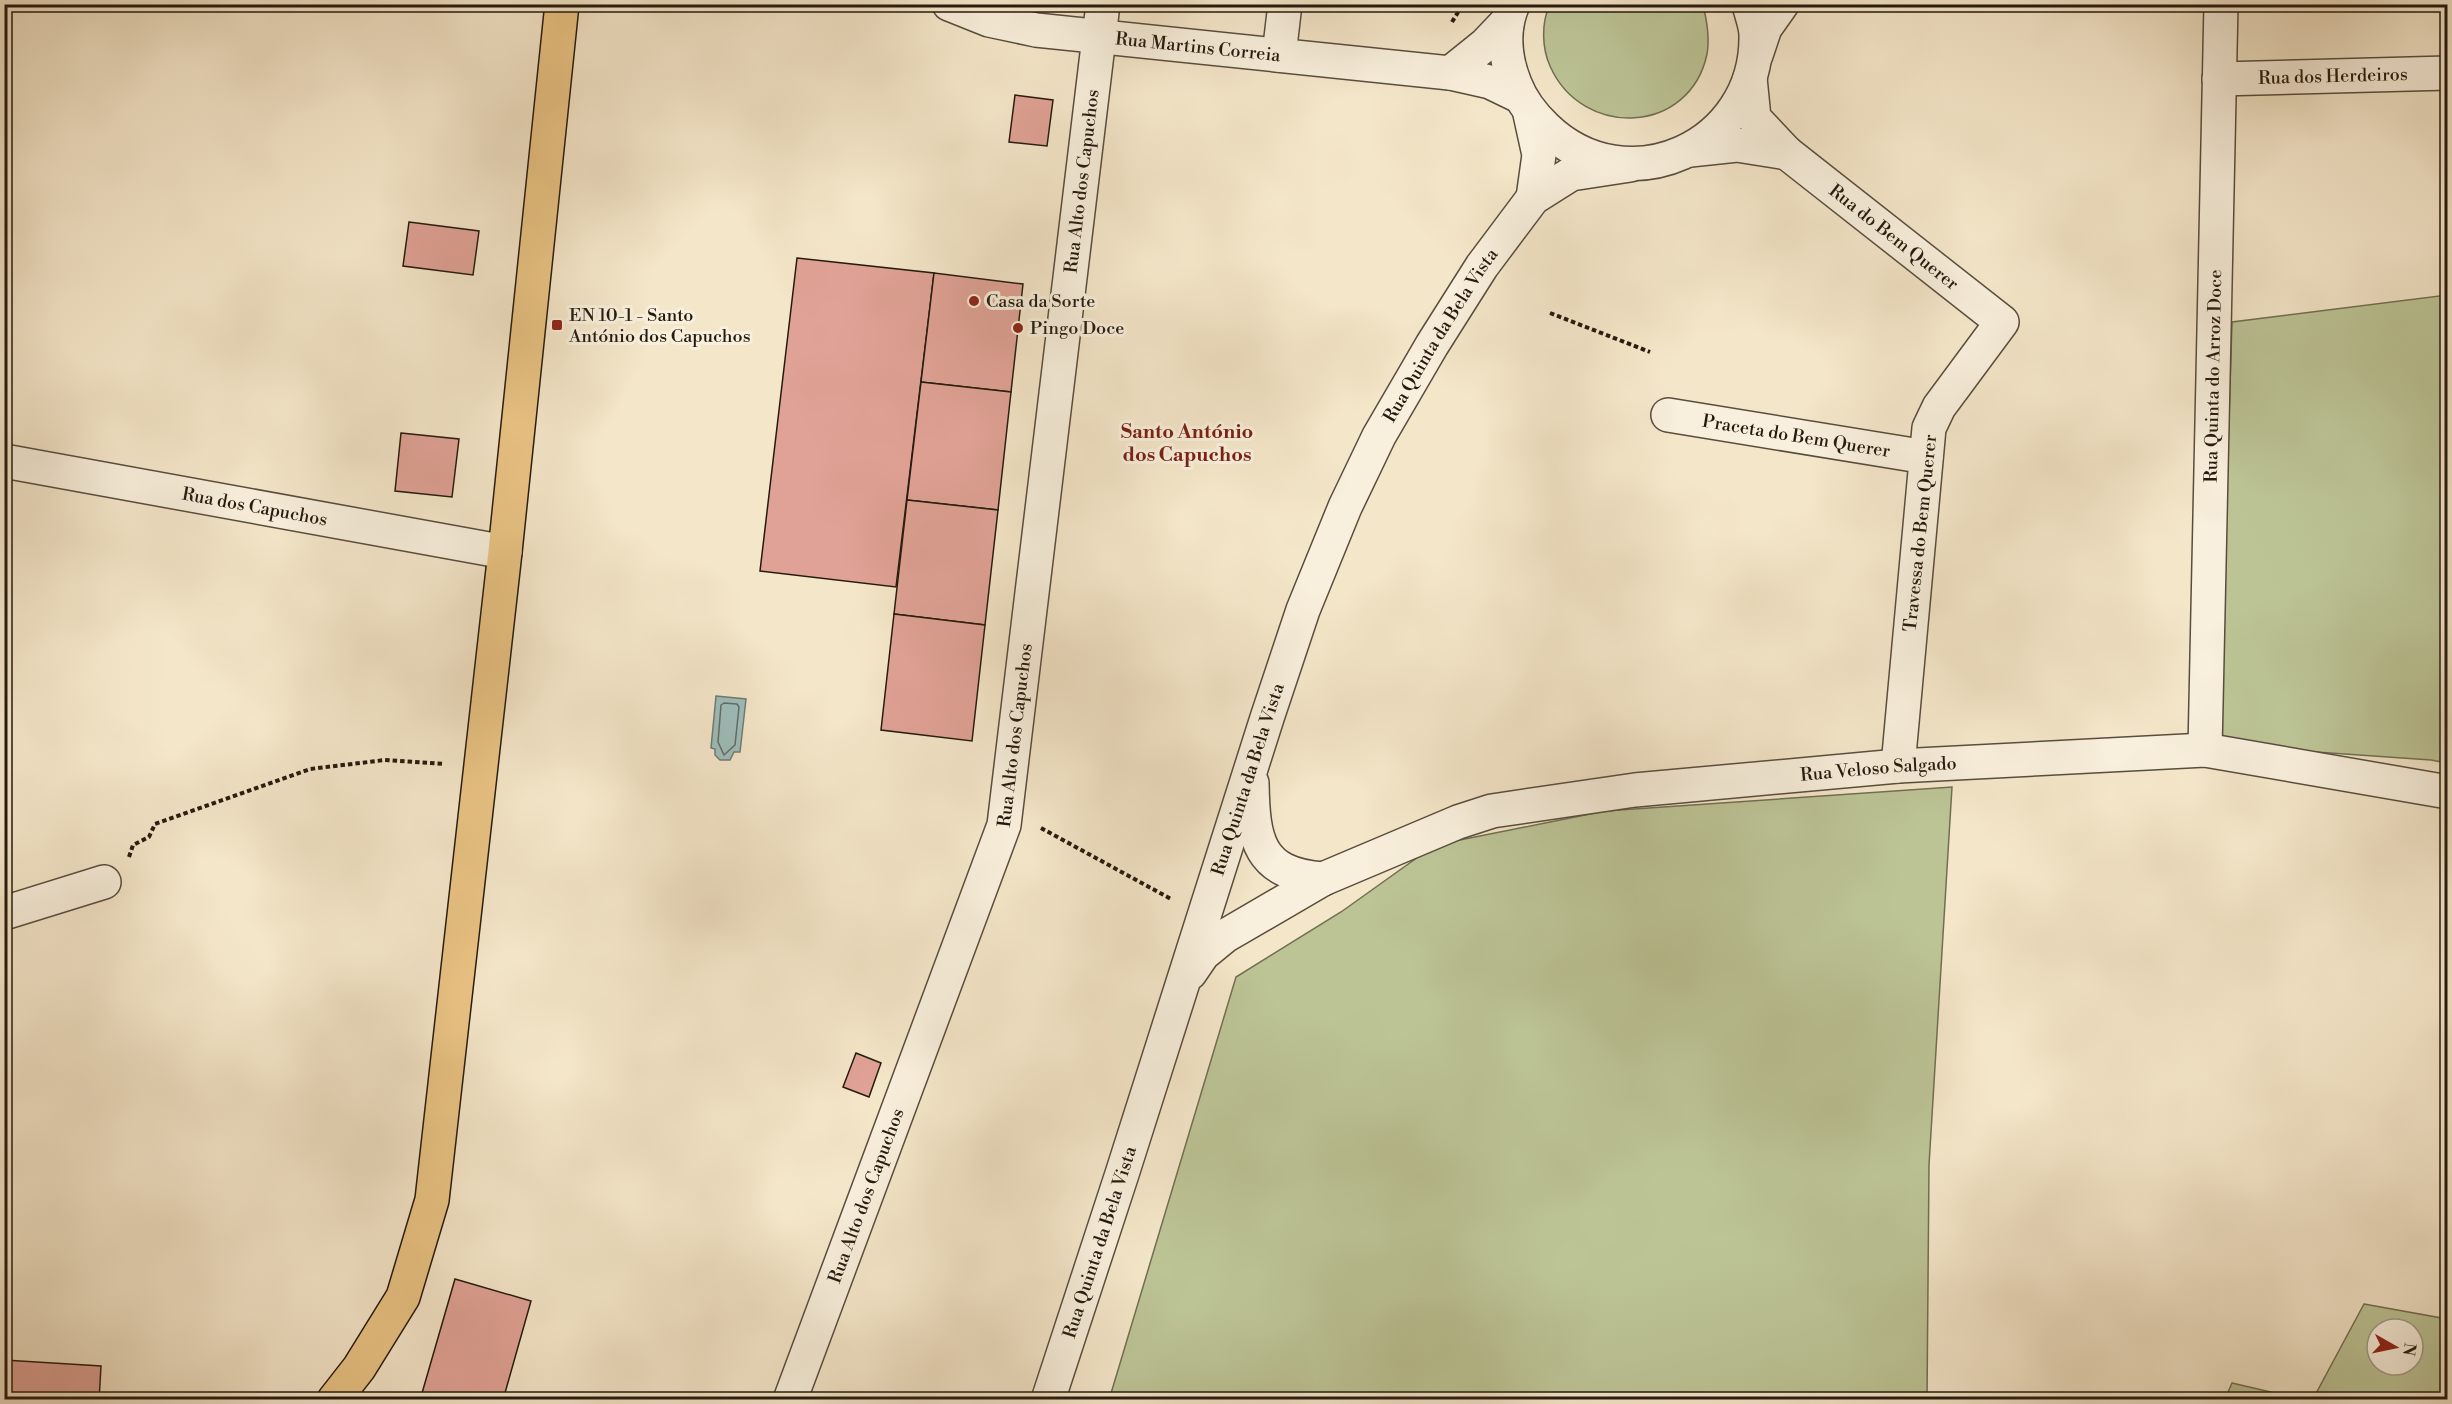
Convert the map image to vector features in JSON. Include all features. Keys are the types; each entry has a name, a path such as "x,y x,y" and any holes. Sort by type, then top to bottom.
{"main road":[{"path":"334,1400 359,1368 404,1297 432,1200 505,552 562,4"}],"street":[{"name":"Rua Martins Correia","path":"949,4 1001,23 1036,30 1450,73 1490,82 1525,105"},
{"name":"Rua Alto dos Capuchos","path":"790,1400 1004,825 1102,4"},
{"path":"1279,55 1285,4"},
{"name":"Rua do Bem Querer","path":"1749,4 1756,33 1752,69 1754,118 1787,153 2002,322"},
{"path":"1533,198 1571,174 1671,158 1690,150 1724,123 1738,104 1765,28 1782,4"},
{"name":"Rua Quinta do Arroz Doce","path":"2205,750 2221,4"},
{"path":"1450,73 1486,44 1510,13"},
{"path":"1510,13 1506,43 1512,76 1525,105 1539,155 1533,198"},
{"name":"Rua dos Herdeiros","path":"2219,79 2448,73"},
{"path":"1525,105 1562,144 1605,162 1630,165"},
{"name":"Rua do Bem Querer","path":"1690,150 1737,145 1787,153"},
{"name":"Rua Quinta da Bela Vista","path":"1048,1400 1216,873 1303,610 1345,507 1380,436 1432,345 1482,266 1533,198"},
{"name":"Travessa do Bem Querer","path":"1898,766 1929,428 1939,407 2002,322"},
{"name":"Praceta do Bem Querer","path":"1668,415 1926,457"},
{"name":"Rua dos Capuchos","path":"4,461 505,552"},
{"name":"Rua Veloso Salgado","path":"1182,984 1203,954 1225,936 1323,879 1458,822 1492,811 1646,789 1898,766 2205,750 2448,792"},
{"path":"1252,766 1253,824 1266,856 1286,872 1304,878 1323,879"},
{"path":"1256,920 1222,896 1216,873 1246,859 1266,856"},
{"path":"4,913 104,882"}],"path":[{"path":"1550,313 1650,352"},
{"path":"104,882 116,862 129,857 134,845 149,837 155,824 310,770 385,760 419,761 480,769"},
{"path":"1006,809 1203,916"}],"green space":[{"path":"1550,4 1703,5 1708,29 1708,48 1697,81 1680,100 1658,113 1634,118 1609,116 1586,106 1565,90 1547,59 1544,27"},
{"path":"2447,295 2447,763 2287,750 2219,740 2232,322"},
{"path":"1952,787 1929,1165 1927,1399 1109,1400 1236,977 1341,912 1435,845 1605,811"},
{"path":"2364,1304 2447,1319 2447,1399 2313,1399"},
{"path":"2232,1383 2301,1399 2225,1399"}],"water":[{"path":"716,696 746,699 740,752 734,752 730,760 720,760 715,755 715,749 711,748"}],"building":[{"path":"1015,95 1053,100 1047,146 1009,142"},
{"path":"409,222 479,231 473,275 403,266"},
{"path":"797,258 934,273 896,587 760,571"},
{"path":"934,273 1023,284 1011,392 921,382"},
{"path":"921,382 1011,392 998,510 907,500"},
{"path":"401,433 459,439 452,497 395,491"},
{"path":"907,500 998,510 985,625 894,614"},
{"path":"894,614 985,625 972,741 881,730"},
{"path":"856,1053 881,1063 869,1097 843,1087"},
{"path":"455,1279 531,1301 503,1400 420,1400"},
{"path":"4,1360 101,1366 99,1400 4,1400"}],"place":[{"name":"Casa da Sorte","path":"974,301"},
{"name":"EN 10-1 - Santo António dos Capuchos","path":"557,325"},
{"name":"Pingo Doce","path":"1018,328"}],"district":[{"name":"Santo António dos Capuchos","path":"1187,442"}]}
